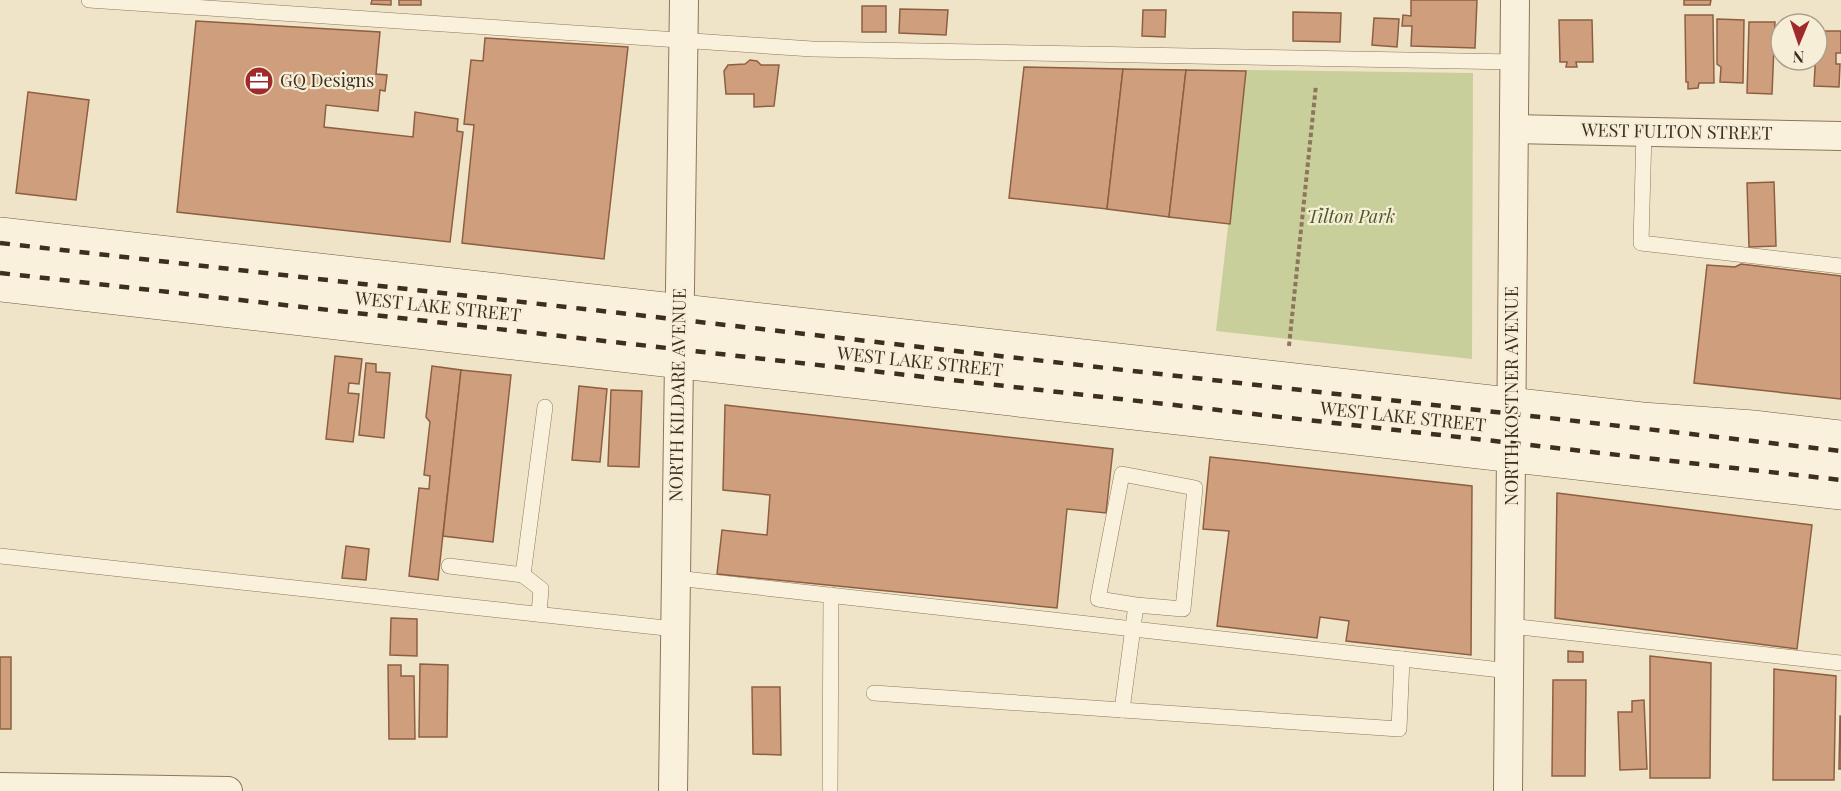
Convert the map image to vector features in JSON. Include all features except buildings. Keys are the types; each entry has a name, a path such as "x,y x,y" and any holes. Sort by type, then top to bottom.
{"main road":[{"name":"WEST LAKE STREET","path":"0,234 679,335 1512,430 1841,493"},
{"name":"WEST LAKE STREET","path":"0,258 1841,466"},
{"name":"WEST LAKE STREET","path":"0,285 679,335"},
{"name":"WEST LAKE STREET","path":"1512,430 1642,419 1754,427 1841,437"}],"street":[{"name":"NORTH KILDARE AVENUE","path":"673,791 684,0"},
{"name":"NORTH KOSTNER AVENUE","path":"1508,791 1515,0"},
{"name":"WEST FULTON STREET","path":"1514,129 1841,136"},
{"path":"0,787 228,791"}],"lane":[{"path":"89,0 812,49 1515,62"},
{"path":"1644,132 1641,243 1841,266"},
{"path":"523,575 544,407"},
{"path":"1122,474 1196,488 1183,609 1136,605 1098,599 1122,474"},
{"path":"0,556 675,629"},
{"path":"449,566 523,575 541,589 539,614"},
{"path":"676,578 1510,671"},
{"path":"830,791 831,595"},
{"path":"1122,710 1136,605"},
{"path":"1510,626 1841,663"},
{"path":"874,693 1399,729 1402,659"}],"path":[{"path":"1289,346 1316,85"}],"green space":[{"name":"Tilton Park","path":"1246,70 1473,73 1472,359 1216,331"}],"railway":[{"path":"0,243 1841,451"},
{"path":"0,273 1841,480"}],"place":[{"name":"GQ Designs","path":"259,81"}]}
